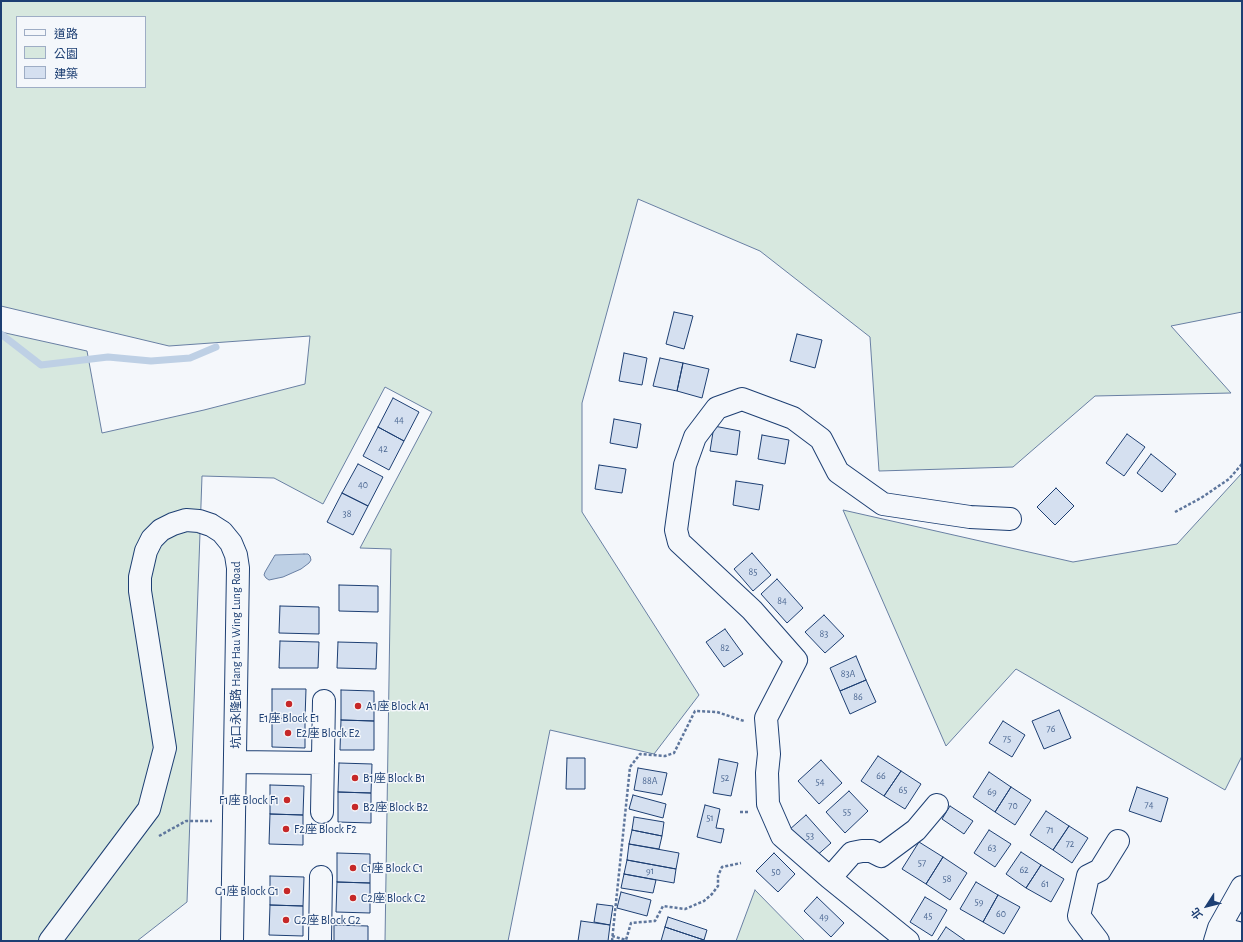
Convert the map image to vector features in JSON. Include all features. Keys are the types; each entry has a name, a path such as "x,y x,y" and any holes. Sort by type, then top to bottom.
{"street":[{"path":"908,941 830,878 782,836 768,804 767,773 769,754 766,718 796,660 752,610 679,542 676,530 686,466 695,436 717,408 742,399 793,418 821,439 838,472 883,504 970,517 1010,519"},
{"name":"坑口永隆路 Hang Hau Wing Lung Road","path":"50,941 149,808 165,748 140,591 140,577 146,551 152,539 162,530 173,524 186,520 199,521 211,525 222,532 230,542 236,555 238,568 232,941"},
{"path":"322,812 324,701"},
{"path":"235,762 323,763"},
{"path":"830,878 852,853 862,851 871,852 881,856 916,830 937,805"},
{"path":"1098,941 1079,916 1088,876 1100,870 1118,841"},
{"path":"320,941 321,877"},
{"path":"1217,935 1242,888"},
{"path":"1217,935 1242,934"}],"path":[{"path":"1175,512 1201,498 1229,479 1242,464"},
{"path":"612,941 630,766 640,754 665,756 674,752 695,711 717,712"},
{"path":"612,936 626,940 631,923 655,921 663,906 685,909 704,901 718,886 718,876 722,867 741,863"}],"green space":[{"path":"1,1 1242,1 1242,312 1171,326 1231,393 1095,396 1013,467 879,471 870,337 760,251 638,199 582,403 582,512 699,695 654,754 550,730 508,941 385,941 391,549 360,548 432,412 385,387 323,504 274,478 202,476 187,902 137,941 1,941 1,332 87,351 102,433 204,410 305,384 310,336 169,346 1,306"},
{"path":"1242,473 1242,756 1225,790 1016,669 946,746 843,510 1073,562 1177,544"},
{"path":"755,890 805,941 736,941"}],"water":[{"path":"308,554 311,560 301,569 283,577 269,580 264,575 275,555"}],"building":[{"path":"674,312 693,316 684,349 666,344"},
{"path":"797,334 822,340 815,368 790,361"},
{"path":"624,353 647,358 642,385 619,381"},
{"path":"660,358 683,363 677,391 653,386"},
{"path":"683,363 709,369 702,398 677,391"},
{"path":"393,398 419,412 404,441 378,427"},
{"path":"614,419 641,424 637,448 610,443"},
{"path":"714,426 740,431 737,455 710,451"},
{"path":"378,427 404,441 389,470 363,456"},
{"path":"1127,434 1145,447 1124,476 1106,463"},
{"path":"762,435 789,440 785,464 758,459"},
{"path":"1151,454 1176,474 1162,492 1137,473"},
{"path":"358,464 383,477 368,506 342,493"},
{"path":"599,465 626,469 622,493 595,489"},
{"path":"736,481 763,485 759,510 733,505"},
{"path":"1056,488 1074,506 1055,525 1037,507"},
{"path":"342,493 368,506 353,535 327,522"},
{"path":"752,553 771,575 753,591 734,569"},
{"path":"777,579 803,608 787,623 761,594"},
{"path":"339,585 378,586 378,612 339,611"},
{"path":"280,606 319,607 319,634 279,633"},
{"path":"824,615 844,636 825,653 805,632"},
{"path":"725,629 743,654 724,667 706,642"},
{"path":"280,641 319,642 318,668 279,668"},
{"path":"338,642 377,643 376,669 337,668"},
{"path":"856,656 866,680 840,691 830,668"},
{"path":"866,680 876,702 850,714 840,691"},
{"name":"E1座 Block E1","path":"272,689 306,689 305,719 272,718"},
{"name":"A1座 Block A1","path":"341,690 374,691 374,721 341,720"},
{"path":"1059,710 1071,738 1044,749 1032,721"},
{"name":"E2座 Block E2","path":"272,718 305,719 305,748 272,747"},
{"path":"341,720 374,721 374,750 340,750"},
{"path":"1003,721 1025,735 1012,757 989,743"},
{"path":"878,756 901,771 884,796 861,781"},
{"path":"567,758 585,758 585,789 566,789"},
{"path":"719,759 738,763 731,796 713,793"},
{"path":"821,760 842,783 819,804 798,781"},
{"name":"B1座 Block B1","path":"339,763 372,764 371,793 338,792"},
{"path":"638,768 667,773 662,795 634,790"},
{"path":"901,771 921,784 905,809 884,796"},
{"path":"989,772 1011,787 995,812 973,797"},
{"name":"F1座 Block F1","path":"270,785 304,786 303,815 270,814"},
{"path":"1011,787 1031,800 1015,825 995,812"},
{"path":"1137,787 1168,798 1161,822 1129,811"},
{"path":"849,791 868,811 845,833 826,812"},
{"name":"B2座 Block B2","path":"338,792 371,793 371,823 338,822"},
{"path":"633,795 666,804 663,818 629,809"},
{"path":"705,805 720,809 716,828 724,829 721,843 697,837"},
{"path":"950,806 973,821 964,834 942,819"},
{"path":"1046,811 1069,826 1053,850 1030,835"},
{"name":"F2座 Block F2","path":"270,814 303,815 303,845 269,844"},
{"path":"806,815 831,843 814,858 789,830"},
{"path":"634,817 664,822 662,836 632,830"},
{"path":"1069,826 1088,838 1072,863 1053,850"},
{"path":"632,830 662,836 659,849 629,844"},
{"path":"989,830 1011,844 995,867 974,853"},
{"path":"919,842 943,857 926,884 902,869"},
{"path":"629,844 679,853 676,869 627,860"},
{"path":"1021,852 1041,865 1026,888 1006,874"},
{"name":"C1座 Block C1","path":"337,853 370,854 370,883 337,882"},
{"path":"774,853 795,874 778,892 756,871"},
{"path":"943,857 967,873 950,900 926,884"},
{"path":"627,860 676,869 674,883 624,874"},
{"path":"1041,865 1064,879 1051,902 1026,888"},
{"path":"624,874 656,880 653,893 621,888"},
{"name":"G1座 Block G1","path":"270,876 304,877 303,906 270,905"},
{"name":"C2座 Block C2","path":"337,882 370,883 370,913 336,912"},
{"path":"976,882 998,895 983,922 960,909"},
{"path":"621,892 651,900 647,916 617,908"},
{"path":"998,895 1020,907 1004,934 983,922"},
{"path":"817,897 844,923 831,937 804,911"},
{"path":"925,897 947,910 932,936 910,922"},
{"path":"597,904 613,906 610,925 594,922"},
{"name":"G2座 Block G2","path":"270,905 303,906 303,936 269,935"},
{"path":"668,917 707,930 704,940 665,927"},
{"path":"581,921 610,925 608,941 578,941"},
{"path":"334,925 368,926 368,941 334,941"},
{"path":"665,927 704,940 661,941"},
{"path":"946,927 966,941 937,941"}],"waterway":[{"path":"1,334 41,365 108,357 151,361 190,358 216,347"}],"place":[{"name":"E1座 Block E1","path":"289,704"},
{"name":"A1座 Block A1","path":"358,706"},
{"name":"E2座 Block E2","path":"288,733"},
{"name":"B1座 Block B1","path":"355,778"},
{"name":"F1座 Block F1","path":"287,800"},
{"name":"B2座 Block B2","path":"355,807"},
{"name":"F2座 Block F2","path":"286,829"},
{"name":"C1座 Block C1","path":"353,868"},
{"name":"G1座 Block G1","path":"287,891"},
{"name":"C2座 Block C2","path":"353,898"},
{"name":"G2座 Block G2","path":"286,920"}]}
